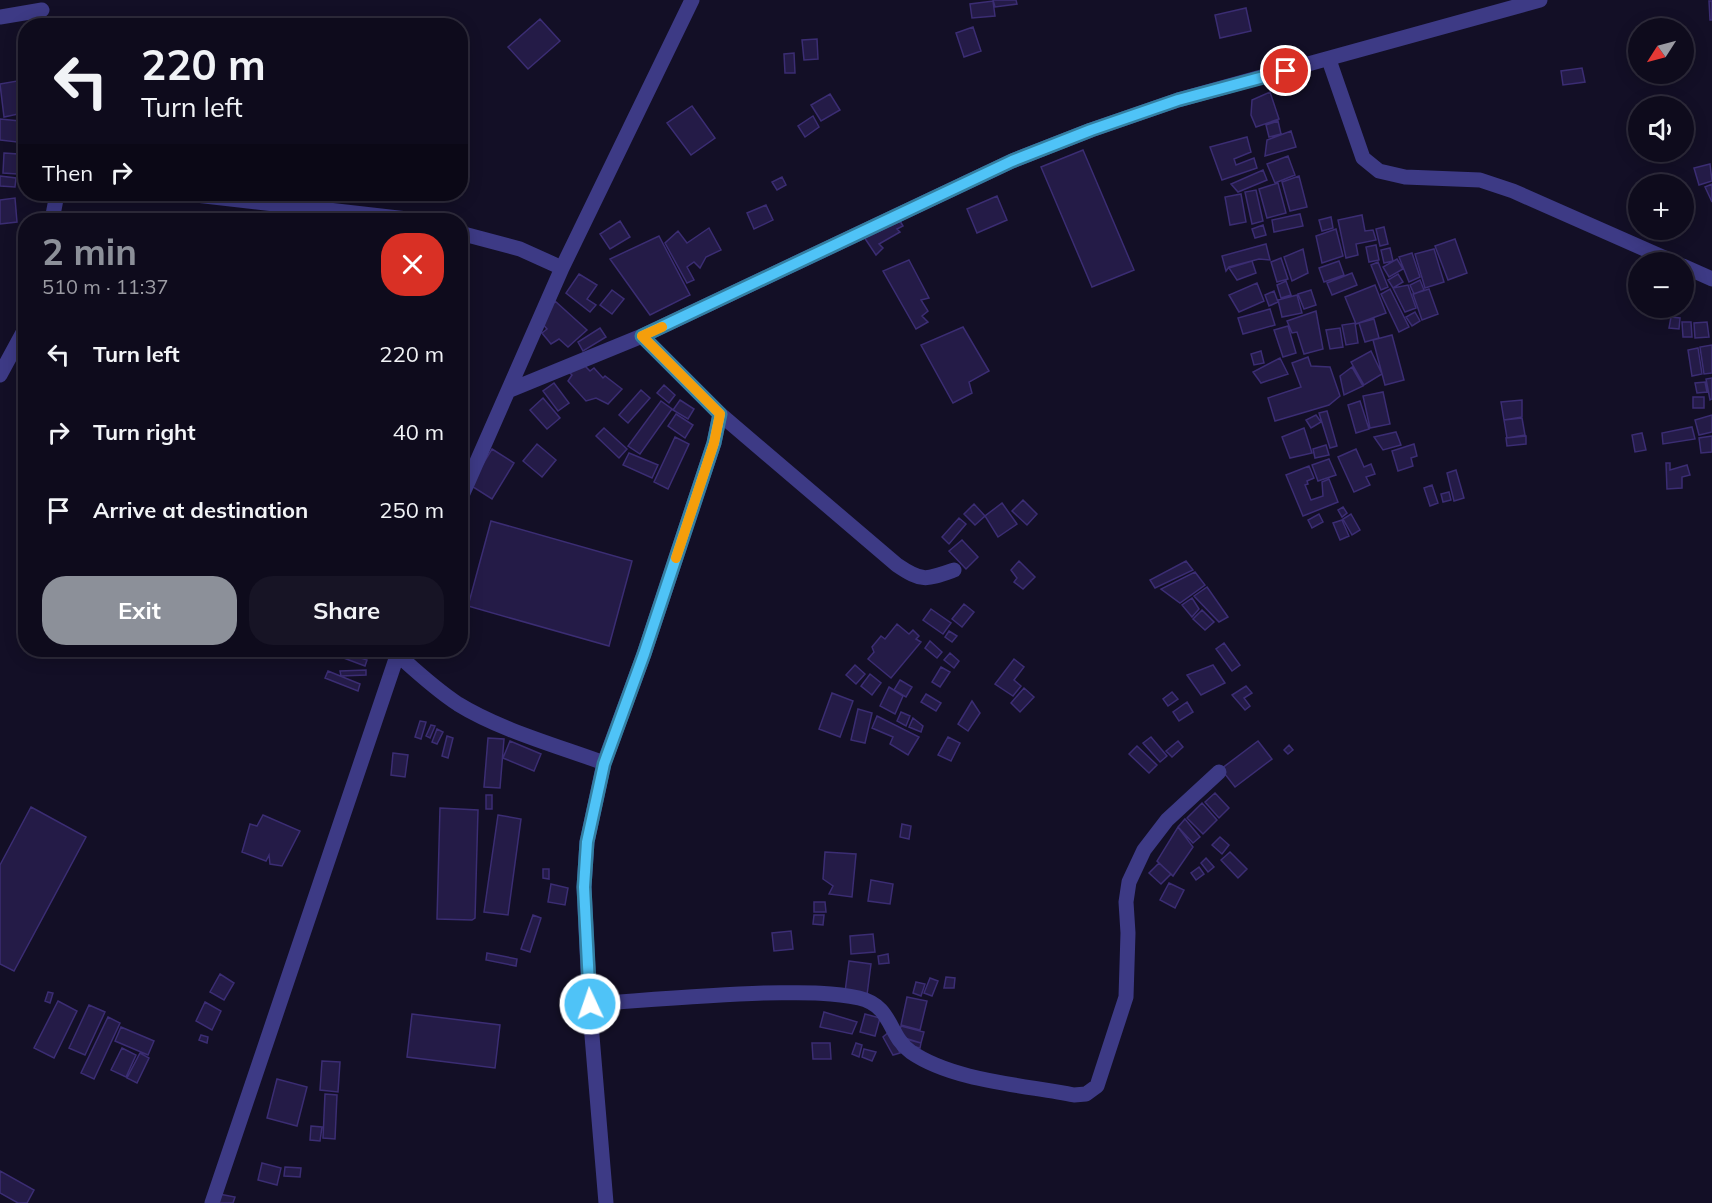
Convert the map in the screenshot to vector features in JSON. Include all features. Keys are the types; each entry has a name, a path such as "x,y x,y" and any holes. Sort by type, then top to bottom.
{"street":[{"path":"468,482 562,268 692,0"},
{"path":"510,390 642,336 1012,161 1091,130 1178,100 1540,0"},
{"path":"0,17 42,12"},
{"path":"1329,60 1363,158 1379,171 1405,177 1480,180 1513,191 1651,252"},
{"path":"249,201 354,213"},
{"path":"468,235 520,249 562,268"},
{"path":"1694,271 1712,279"},
{"path":"642,336 720,414 897,566 917,579 930,578 954,570"},
{"path":"0,375 18,342"},
{"path":"606,1203 590,1004 584,887 587,842 604,764 648,643 714,443 720,414"},
{"path":"212,1203 396,657"},
{"path":"403,657 431,685 460,705 494,721 604,764"},
{"path":"590,1004 717,994 813,992 861,999 882,1009 905,1047 952,1071 1074,1095 1086,1094 1097,1086 1126,997 1126,903 1129,882 1144,850 1167,820 1220,772"}],"building":[{"path":"993,0 1016,0 1017,4 995,7"},
{"path":"993,1 995,16 972,18 970,4"},
{"path":"1709,1 1712,1 1712,20 1710,20"},
{"path":"1246,8 1251,31 1220,38 1215,15"},
{"path":"540,19 560,41 528,69 508,47"},
{"path":"973,27 981,51 964,57 956,33"},
{"path":"817,39 818,59 804,60 802,40"},
{"path":"794,53 795,73 785,73 784,54"},
{"path":"1582,68 1585,82 1563,85 1561,71"},
{"path":"17,81 18,114 4,117 0,84"},
{"path":"1270,92 1279,119 1256,127 1251,115 1252,100"},
{"path":"830,94 840,110 821,121 811,105"},
{"path":"692,106 715,138 691,155 667,123"},
{"path":"813,116 819,127 805,137 798,126"},
{"path":"0,119 18,121 17,142 0,140"},
{"path":"1278,121 1281,134 1269,137 1266,125"},
{"path":"1291,131 1296,147 1265,156 1267,140"},
{"path":"1247,137 1251,152 1234,159 1236,165 1254,158 1257,168 1222,180 1210,147"},
{"path":"1083,150 1134,270 1092,287 1041,167"},
{"path":"4,153 18,154 17,174 3,173"},
{"path":"1288,156 1295,175 1275,183 1267,164"},
{"path":"1710,164 1712,181 1699,185 1694,168"},
{"path":"1263,170 1267,180 1238,192 1231,184"},
{"path":"0,176 16,178 15,187 0,186"},
{"path":"1299,176 1307,207 1290,211 1282,182"},
{"path":"782,177 786,185 777,190 772,182"},
{"path":"1278,183 1286,213 1267,218 1259,189"},
{"path":"1712,184 1712,202 1705,187"},
{"path":"1256,190 1263,221 1252,224 1245,192"},
{"path":"1241,194 1246,222 1230,225 1225,197"},
{"path":"997,196 1007,220 977,233 967,209"},
{"path":"15,198 17,222 0,224 0,200"},
{"path":"766,205 773,220 754,229 747,213"},
{"path":"1300,214 1303,226 1274,232 1272,220"},
{"path":"1362,215 1365,231 1373,230 1376,240 1356,244 1358,255 1346,258 1338,220"},
{"path":"1331,217 1333,228 1322,231 1319,220"},
{"path":"620,221 630,237 610,249 600,234"},
{"path":"900,221 903,226 897,229 900,232 879,244 883,248 876,255 864,237"},
{"path":"1263,225 1266,235 1255,238 1252,229"},
{"path":"1384,227 1388,244 1380,246 1376,229"},
{"path":"709,228 721,250 706,257 700,268 694,262 687,267 694,280 687,283 665,243 678,231 687,243"},
{"path":"1336,229 1343,256 1322,263 1316,236"},
{"path":"659,236 690,295 650,315 610,259"},
{"path":"1455,239 1467,273 1448,280 1435,246"},
{"path":"1266,244 1270,260 1259,259 1229,267 1226,271 1222,256"},
{"path":"1376,245 1379,260 1369,262 1366,247"},
{"path":"1390,248 1393,261 1384,263 1381,250"},
{"path":"1303,249 1308,273 1292,281 1284,257"},
{"path":"1434,249 1444,282 1425,288 1415,254"},
{"path":"1412,253 1420,277 1409,282 1399,257"},
{"path":"1281,258 1288,279 1277,282 1271,262"},
{"path":"1397,259 1403,269 1389,277 1383,267"},
{"path":"909,260 929,298 921,300 928,311 922,316 928,322 916,329 883,271"},
{"path":"1252,261 1256,273 1237,280 1229,268"},
{"path":"1339,261 1344,275 1324,282 1319,268"},
{"path":"1378,262 1388,287 1381,290 1371,265"},
{"path":"1352,273 1357,285 1332,295 1327,283"},
{"path":"579,274 597,285 587,299 596,305 590,312 566,293"},
{"path":"1398,274 1403,282 1393,288 1388,280"},
{"path":"1420,280 1424,290 1414,294 1410,285"},
{"path":"1286,281 1291,295 1281,298 1277,285"},
{"path":"1257,283 1264,301 1239,312 1229,295"},
{"path":"1375,285 1386,313 1356,324 1345,297"},
{"path":"1408,285 1416,308 1405,312 1393,288"},
{"path":"1390,289 1409,327 1399,332 1381,294"},
{"path":"1429,289 1438,314 1422,320 1413,294"},
{"path":"612,290 624,299 612,314 600,305"},
{"path":"1311,290 1316,305 1304,309 1298,294"},
{"path":"1274,291 1278,302 1269,306 1265,295"},
{"path":"1297,295 1302,313 1282,317 1278,300"},
{"path":"555,301 587,330 568,347 559,339 551,344 542,333 547,329 540,321"},
{"path":"1270,309 1275,325 1243,334 1238,318"},
{"path":"1316,311 1323,349 1304,354 1297,332 1292,333 1287,321"},
{"path":"1415,312 1420,321 1412,326 1406,317"},
{"path":"1671,318 1680,318 1679,329 1669,328"},
{"path":"1374,319 1379,338 1365,342 1359,323"},
{"path":"1682,322 1691,322 1692,337 1683,337"},
{"path":"1707,322 1709,337 1695,338 1694,323"},
{"path":"1355,323 1358,343 1346,345 1342,325"},
{"path":"1288,326 1296,353 1283,357 1274,330"},
{"path":"963,327 989,371 969,382 972,393 953,403 921,345"},
{"path":"600,328 606,337 583,351 578,342"},
{"path":"1340,328 1343,347 1330,349 1326,330"},
{"path":"1392,335 1404,380 1385,385 1373,340"},
{"path":"1712,345 1712,373 1704,374 1700,347"},
{"path":"1698,348 1702,374 1692,376 1688,350"},
{"path":"1261,351 1264,363 1254,365 1251,354"},
{"path":"1371,351 1382,374 1364,385 1351,362"},
{"path":"1308,357 1311,366 1330,367 1340,396 1329,405 1275,421 1268,398 1301,387 1292,363"},
{"path":"1280,358 1288,374 1261,383 1253,372"},
{"path":"583,364 590,371 594,368 603,378 605,376 622,389 608,404 596,398 586,401 568,381 572,375 569,372"},
{"path":"1352,367 1363,386 1344,395 1340,376"},
{"path":"1712,378 1712,399 1710,400 1706,379"},
{"path":"1705,382 1707,392 1697,393 1695,383"},
{"path":"554,383 569,403 558,411 543,391"},
{"path":"664,385 675,395 669,403 657,393"},
{"path":"641,390 650,398 628,423 619,415"},
{"path":"1383,392 1390,424 1370,428 1363,396"},
{"path":"1693,397 1704,397 1704,408 1693,408"},
{"path":"543,398 560,418 547,429 530,410"},
{"path":"680,400 694,409 688,419 673,410"},
{"path":"1522,400 1522,417 1504,420 1501,402"},
{"path":"661,401 672,409 640,454 628,446"},
{"path":"1360,401 1369,429 1356,433 1348,405"},
{"path":"1327,411 1337,446 1330,448 1319,413"},
{"path":"676,414 693,425 685,438 668,426"},
{"path":"1316,415 1321,422 1311,428 1306,420"},
{"path":"1712,415 1712,432 1699,435 1695,420"},
{"path":"1522,418 1525,435 1507,438 1504,420"},
{"path":"1692,427 1695,439 1663,444 1662,433"},
{"path":"604,428 627,449 619,458 596,436"},
{"path":"1304,428 1312,453 1290,458 1282,437"},
{"path":"1396,432 1401,445 1383,450 1374,437"},
{"path":"1642,433 1646,450 1635,452 1632,435"},
{"path":"1526,436 1526,444 1507,446 1506,438"},
{"path":"1712,436 1712,452 1701,453 1699,438"},
{"path":"675,437 689,444 668,489 654,482"},
{"path":"537,444 556,460 542,477 523,461"},
{"path":"1414,444 1417,456 1411,458 1413,466 1398,471 1392,451"},
{"path":"1326,445 1329,455 1315,458 1313,449"},
{"path":"492,449 514,463 492,499 470,485"},
{"path":"1356,449 1364,467 1371,464 1375,474 1366,477 1370,485 1354,492 1338,457"},
{"path":"629,453 658,465 652,478 623,465"},
{"path":"1329,459 1336,475 1318,481 1312,465"},
{"path":"1666,463 1670,463 1670,470 1687,465 1690,475 1682,477 1682,488 1667,489"},
{"path":"1309,466 1314,478 1307,481 1308,484 1305,485 1311,500 1323,496 1322,482 1329,479 1338,502 1303,516 1286,475"},
{"path":"1456,470 1464,498 1454,501 1447,473"},
{"path":"1432,485 1438,503 1430,506 1424,488"},
{"path":"1449,492 1451,500 1443,502 1441,494"},
{"path":"1023,500 1037,514 1027,525 1012,511"},
{"path":"1002,503 1017,524 998,537 985,516"},
{"path":"974,504 985,516 975,525 964,514"},
{"path":"1343,507 1347,513 1342,517 1338,510"},
{"path":"1319,514 1323,522 1312,528 1308,520"},
{"path":"1351,514 1360,530 1352,535 1343,519"},
{"path":"959,518 966,524 949,544 942,537"},
{"path":"1342,520 1349,536 1340,540 1333,523"},
{"path":"491,521 632,561 609,646 468,606"},
{"path":"962,540 978,557 966,569 949,551"},
{"path":"1019,561 1035,577 1023,589 1014,582 1017,578 1011,570"},
{"path":"1186,561 1193,570 1155,588 1150,580"},
{"path":"1195,572 1205,585 1180,603 1161,589"},
{"path":"1207,587 1228,617 1219,622 1194,596"},
{"path":"1192,598 1199,609 1192,617 1182,605"},
{"path":"964,604 974,612 962,627 952,619"},
{"path":"931,609 951,623 943,634 923,620"},
{"path":"1202,610 1214,622 1205,630 1193,619"},
{"path":"897,624 909,634 913,630 919,636 916,639 921,642 891,678 868,659 874,652 872,647 881,636 885,639"},
{"path":"949,631 957,636 952,642 945,637"},
{"path":"930,641 942,652 937,658 925,648"},
{"path":"1224,643 1240,665 1232,671 1216,649"},
{"path":"950,653 959,661 954,668 944,660"},
{"path":"341,657 357,657 367,660 365,666"},
{"path":"1014,659 1024,667 1014,680 1021,686 1013,696 995,684"},
{"path":"855,665 865,674 856,684 846,675"},
{"path":"1213,665 1225,683 1201,695 1187,675"},
{"path":"941,667 950,672 940,687 932,682"},
{"path":"366,670 366,675 341,676 340,671"},
{"path":"328,671 360,684 358,691 325,678"},
{"path":"870,674 881,683 872,695 861,686"},
{"path":"900,680 912,687 906,697 894,690"},
{"path":"1246,686 1252,693 1244,698 1250,706 1245,710 1232,695"},
{"path":"889,687 903,696 895,714 880,706"},
{"path":"1024,688 1034,697 1020,712 1011,703"},
{"path":"1172,692 1178,699 1168,706 1163,699"},
{"path":"832,693 853,701 840,737 819,729"},
{"path":"926,694 941,703 936,711 921,702"},
{"path":"972,701 980,713 968,731 958,724"},
{"path":"1187,702 1193,712 1179,721 1173,712"},
{"path":"858,709 872,713 865,743 851,740"},
{"path":"901,712 910,716 906,726 897,721"},
{"path":"877,716 919,737 908,755 890,744 893,737 872,728"},
{"path":"913,718 923,726 921,732 909,727"},
{"path":"420,721 426,722 421,739 415,737"},
{"path":"431,725 435,726 430,738 426,736"},
{"path":"437,729 443,732 437,744 432,742"},
{"path":"447,736 453,738 448,758 442,756"},
{"path":"948,737 960,743 951,761 938,755"},
{"path":"1151,737 1167,756 1160,762 1143,743"},
{"path":"488,738 504,739 500,788 484,787"},
{"path":"510,741 541,754 534,771 503,758"},
{"path":"1178,741 1183,747 1172,757 1166,751"},
{"path":"1258,741 1272,759 1235,787 1221,769"},
{"path":"1289,745 1293,750 1288,754 1284,750"},
{"path":"1137,746 1157,765 1149,773 1129,754"},
{"path":"393,753 408,755 405,777 391,775"},
{"path":"1215,793 1229,808 1219,818 1205,802"},
{"path":"486,795 492,795 492,809 486,809"},
{"path":"1202,803 1217,820 1203,834 1187,818"},
{"path":"31,807 86,837 14,971 0,964 0,865"},
{"path":"440,808 478,810 475,918 472,920 437,919"},
{"path":"263,815 300,831 282,866 270,864 269,855 266,861 242,852 250,824 257,826"},
{"path":"498,815 521,819 508,915 484,912"},
{"path":"1185,819 1200,837 1193,843 1178,827"},
{"path":"902,824 911,826 909,839 900,837"},
{"path":"1178,827 1193,847 1173,876 1157,861"},
{"path":"1220,837 1229,845 1222,854 1212,845"},
{"path":"825,852 856,854 852,897 829,894 833,886 823,879"},
{"path":"1230,852 1247,869 1238,878 1221,860"},
{"path":"1206,858 1214,867 1208,872 1201,863"},
{"path":"1159,863 1171,874 1161,884 1149,873"},
{"path":"1199,867 1204,874 1196,880 1191,873"},
{"path":"543,869 549,869 549,879 543,878"},
{"path":"871,880 893,884 890,904 868,901"},
{"path":"1169,883 1184,890 1175,908 1160,900"},
{"path":"551,884 568,888 565,905 548,902"},
{"path":"814,902 825,902 826,912 814,912"},
{"path":"533,915 541,918 530,952 521,949"},
{"path":"814,915 824,915 823,925 813,924"},
{"path":"791,931 793,949 774,951 772,933"},
{"path":"873,934 875,952 851,954 850,936"},
{"path":"487,953 517,959 516,966 486,960"},
{"path":"888,954 889,963 879,964 878,956"},
{"path":"849,961 871,964 867,995 845,992"},
{"path":"220,974 234,983 224,1000 210,992"},
{"path":"946,977 955,978 954,988 944,988"},
{"path":"930,978 938,981 932,996 924,993"},
{"path":"916,982 925,984 921,996 913,993"},
{"path":"48,992 53,993 50,1003 45,1001"},
{"path":"907,997 927,1001 920,1030 901,1025"},
{"path":"58,1001 77,1011 54,1058 34,1048"},
{"path":"205,1002 221,1011 212,1030 196,1021"},
{"path":"89,1005 105,1012 85,1055 69,1048"},
{"path":"824,1012 857,1022 852,1034 820,1027"},
{"path":"412,1014 500,1025 495,1068 407,1057"},
{"path":"865,1014 880,1018 875,1036 860,1032"},
{"path":"108,1017 120,1023 94,1079 81,1073"},
{"path":"901,1026 924,1032 921,1043 898,1037"},
{"path":"121,1027 154,1041 148,1055 115,1041"},
{"path":"889,1032 900,1053 893,1055 883,1037"},
{"path":"201,1035 208,1037 207,1043 199,1040"},
{"path":"905,1038 921,1043 920,1048 904,1044"},
{"path":"812,1043 830,1043 831,1059 813,1059"},
{"path":"856,1043 862,1045 859,1057 852,1054"},
{"path":"122,1048 136,1055 126,1077 111,1070"},
{"path":"864,1049 876,1052 872,1061 862,1057"},
{"path":"140,1053 149,1058 137,1083 127,1078"},
{"path":"322,1061 340,1062 338,1092 320,1090"},
{"path":"277,1079 307,1087 297,1126 267,1118"},
{"path":"325,1094 337,1095 335,1139 323,1138"},
{"path":"311,1126 322,1127 320,1141 310,1140"},
{"path":"262,1163 281,1168 277,1185 258,1180"},
{"path":"285,1167 301,1168 300,1177 284,1176"},
{"path":"0,1171 34,1190 27,1203 18,1203 0,1193"},
{"path":"219,1194 235,1197 233,1203 217,1203"}],"slow traffic":[{"path":"662,327 642,336 720,414 714,443 676,558"}],"route":[{"path":"590,1004 584,887 587,842 604,764 644,654 714,443 720,414 642,336 1012,161 1091,130 1178,100 1286,71"}]}
